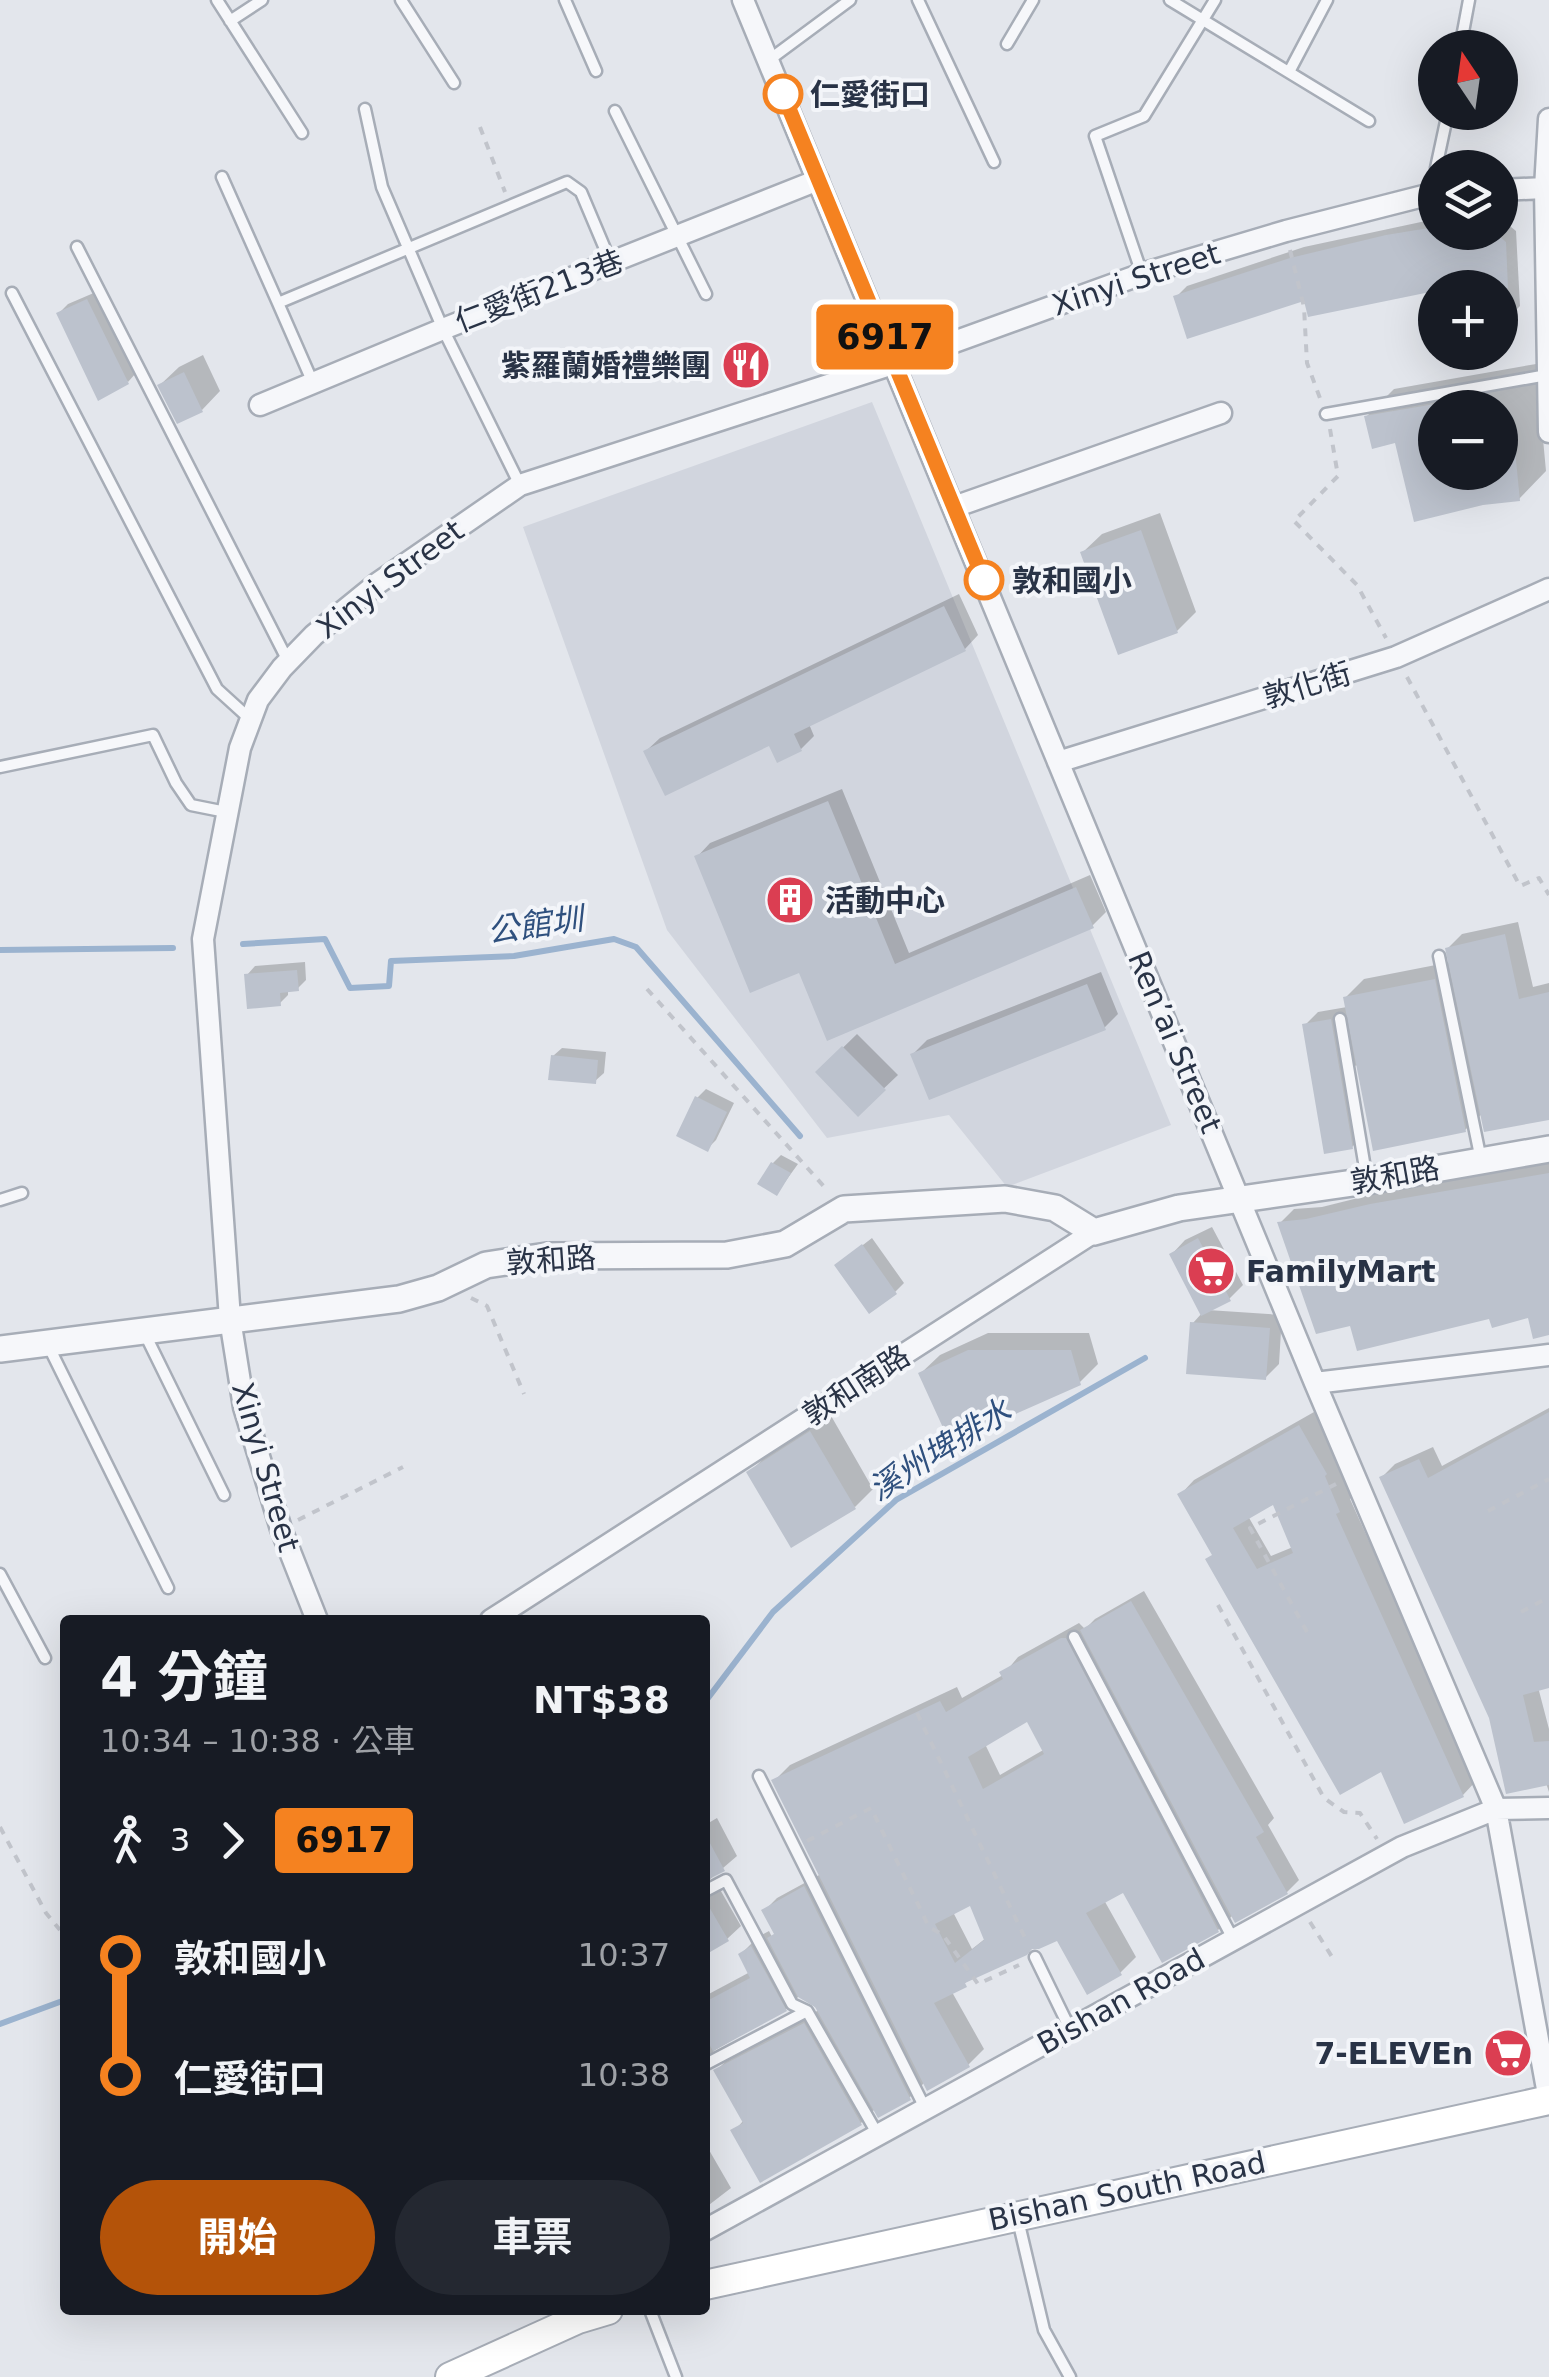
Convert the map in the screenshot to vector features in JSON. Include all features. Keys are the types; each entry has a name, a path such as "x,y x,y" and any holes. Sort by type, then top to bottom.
{"main road":[{"name":"Bishan South Road","path":"710,2284 1549,2100"},
{"path":"450,2377 591,2315"}],"street":[{"name":"Ren’ai Street","path":"744,0 1315,1382 1496,1809 1549,2100"},
{"path":"1548,133 1545,188 1549,432"},
{"name":"仁愛街213巷","path":"260,405 818,180"},
{"path":"1518,189 1545,188"},
{"name":"Xinyi Street","path":"315,1615 281,1529 244,1408 230,1320 203,939 240,748 258,700 314,636 378,584 520,485 896,363 1142,274 1286,230 1418,197"},
{"path":"954,508 1221,412"},
{"name":"敦化街","path":"1058,762 1396,657 1549,589"},
{"name":"敦和路","path":"1241,1198 1367,1181 1549,1149"},
{"name":"敦和南路","path":"499,1615 1094,1232 1179,1208 1241,1198"},
{"name":"敦和路","path":"0,1349 399,1300 438,1288 486,1265 547,1256 727,1254 785,1244 844,1209 1005,1199 1054,1208 1094,1232"},
{"path":"1315,1382 1549,1354"},
{"name":"Bishan Road","path":"710,2227 1388,1855 1496,1809 1549,1808"}],"lane":[{"path":"217,0 302,133"},
{"path":"230,20 262,0"},
{"path":"401,0 454,82"},
{"path":"566,0 596,71"},
{"path":"770,60 850,0"},
{"path":"918,0 994,162"},
{"path":"1007,44 1033,0"},
{"path":"1170,0 1368,121"},
{"path":"1142,274 1095,136 1144,116 1215,0"},
{"path":"1290,72 1327,0"},
{"path":"1463,30 1469,0"},
{"path":"365,109 382,187 443,329 520,485"},
{"path":"615,111 706,294"},
{"path":"222,177 313,383"},
{"path":"278,302 567,182 581,192 612,264"},
{"path":"77,246 289,662"},
{"path":"12,293 217,689 250,720"},
{"path":"1326,414 1547,375"},
{"path":"0,766 153,735 191,805 226,812"},
{"path":"1439,956 1482,1161"},
{"path":"1340,1019 1367,1181"},
{"path":"0,1200 22,1193"},
{"path":"142,1330 224,1496"},
{"path":"46,1342 168,1588"},
{"path":"0,1574 45,1658"},
{"path":"1074,1637 1233,1939"},
{"path":"759,1776 926,2109"},
{"path":"710,1888 726,1880 792,2004 807,2011 878,2136"},
{"path":"1035,1957 1070,2029"},
{"path":"710,2062 807,2011"},
{"path":"1017,2214 1044,2330 1070,2377"},
{"path":"652,2315 676,2377"}],"path":[{"path":"480,127 511,206"},
{"path":"1286,230 1304,307 1307,363 1326,414 1338,476 1294,520 1357,585 1520,886 1539,878 1549,895"},
{"path":"648,988 844,1209"},
{"path":"438,1288 487,1306 524,1394"},
{"path":"281,1529 403,1467"},
{"path":"1308,1632 1250,1528 1354,1474"},
{"path":"1488,1511 1549,1478"},
{"path":"1522,1612 1549,1597"},
{"path":"1218,1606 1324,1798 1344,1812 1360,1813 1388,1855"},
{"path":"794,1848 871,1808 930,1927 942,1935 978,1984 1035,1957 917,1713"},
{"path":"0,1826 46,1913 60,1930"},
{"path":"1298,1904 1334,1960"}],"shaded area":[{"name":"敦和國小","path":"872,402 1171,1125 1007,1187 949,1115 827,1138 667,930 523,527"}],"building":[{"path":"1418,230 1418,250 1506,250 1507,270 1418,270 1418,294 1308,317 1304,301 1187,339 1173,296 1290,258"},
{"path":"87,299 129,384 98,401 56,313"},
{"path":"184,372 203,412 177,424 157,385"},
{"path":"1418,407 1418,490 1518,490 1518,481 1520,501 1483,505 1414,522 1395,443 1372,449 1364,416"},
{"path":"1141,530 1178,633 1118,655 1080,552"},
{"path":"944,606 966,651 794,734 802,751 777,763 769,746 665,796 643,751"},
{"path":"828,801 895,964 1076,887 1094,928 827,1041 799,973 750,993 694,856"},
{"path":"1505,934 1519,999 1549,992 1549,1120 1484,1132 1445,948"},
{"path":"297,970 299,991 280,993 281,1006 247,1009 244,974"},
{"path":"1435,979 1466,1132 1373,1151 1343,997"},
{"path":"1087,984 1106,1030 929,1100 910,1054"},
{"path":"1331,1019 1353,1149 1324,1154 1302,1024"},
{"path":"842,1046 886,1090 858,1117 815,1072"},
{"path":"551,1055 598,1060 596,1084 548,1080"},
{"path":"695,1096 727,1112 708,1152 676,1136"},
{"path":"771,1162 791,1173 777,1196 757,1184"},
{"path":"1549,1173 1549,1335 1533,1339 1528,1318 1492,1328 1489,1319 1357,1351 1350,1326 1316,1334 1277,1222"},
{"path":"1198,1238 1231,1301 1201,1316 1169,1254"},
{"path":"862,1244 897,1294 869,1314 834,1265"},
{"path":"1190,1322 1270,1328 1266,1380 1186,1374"},
{"path":"968,1350 1071,1350 1081,1385 950,1443 918,1373"},
{"path":"1549,1412 1549,1688 1523,1695 1534,1742 1549,1741 1549,1785 1506,1794 1489,1718 1379,1477 1419,1459 1428,1478"},
{"path":"1299,1425 1327,1474 1340,1512 1336,1514 1464,1797 1404,1824 1381,1772 1340,1795 1205,1559 1212,1555 1177,1494","holes":["1273,1505 1293,1553 1257,1569 1233,1528"]},
{"path":"810,1431 856,1509 791,1548 746,1472"},
{"path":"1131,1601 1264,1832 1256,1837 1288,1894 1235,1923 1080,1630"},
{"path":"1066,1638 1219,1932 1162,1963 1123,1893 1086,1913 1122,1975 1087,1995 1057,1941 1032,1949 1027,1955 965,1983 967,1987 934,2003 970,2067 927,2091 771,1780 940,1701 946,1712 1003,1679 999,1672","holes":["1027,1722 1044,1754 983,1789 968,1757","970,1906 984,1940 955,1963 935,1924"]},
{"path":"710,1843 725,1871 710,1878"},
{"path":"804,1886 911,2100 878,2118 815,2007 798,1997 767,1938 774,1934 761,1910"},
{"path":"710,1909 729,1941 710,1952"},
{"path":"751,1946 787,2011 713,2051 710,1999 750,1978 738,1954"},
{"path":"804,2023 862,2125 760,2183 730,2130 743,2123 713,2070"}],"waterway":[{"name":"公館圳","path":"243,944 325,939 350,988 389,986 391,961 514,956 614,939 636,947 800,1136"},
{"name":"公館圳","path":"0,950 173,948"},
{"name":"溪州埤排水","path":"710,1695 773,1612 896,1500 1145,1358"},
{"name":"溪州埤排水","path":"0,2024 60,2002"}],"bus line":[{"name":"6917","path":"783,94 984,580"}],"place":[{"name":"仁愛街口","path":"783,94"},
{"name":"紫羅蘭婚禮樂團","path":"746,365"},
{"name":"敦和國小","path":"984,580"},
{"name":"活動中心","path":"790,900"},
{"name":"FamilyMart","path":"1211,1271"},
{"name":"7-ELEVEn","path":"1508,2053"}]}
